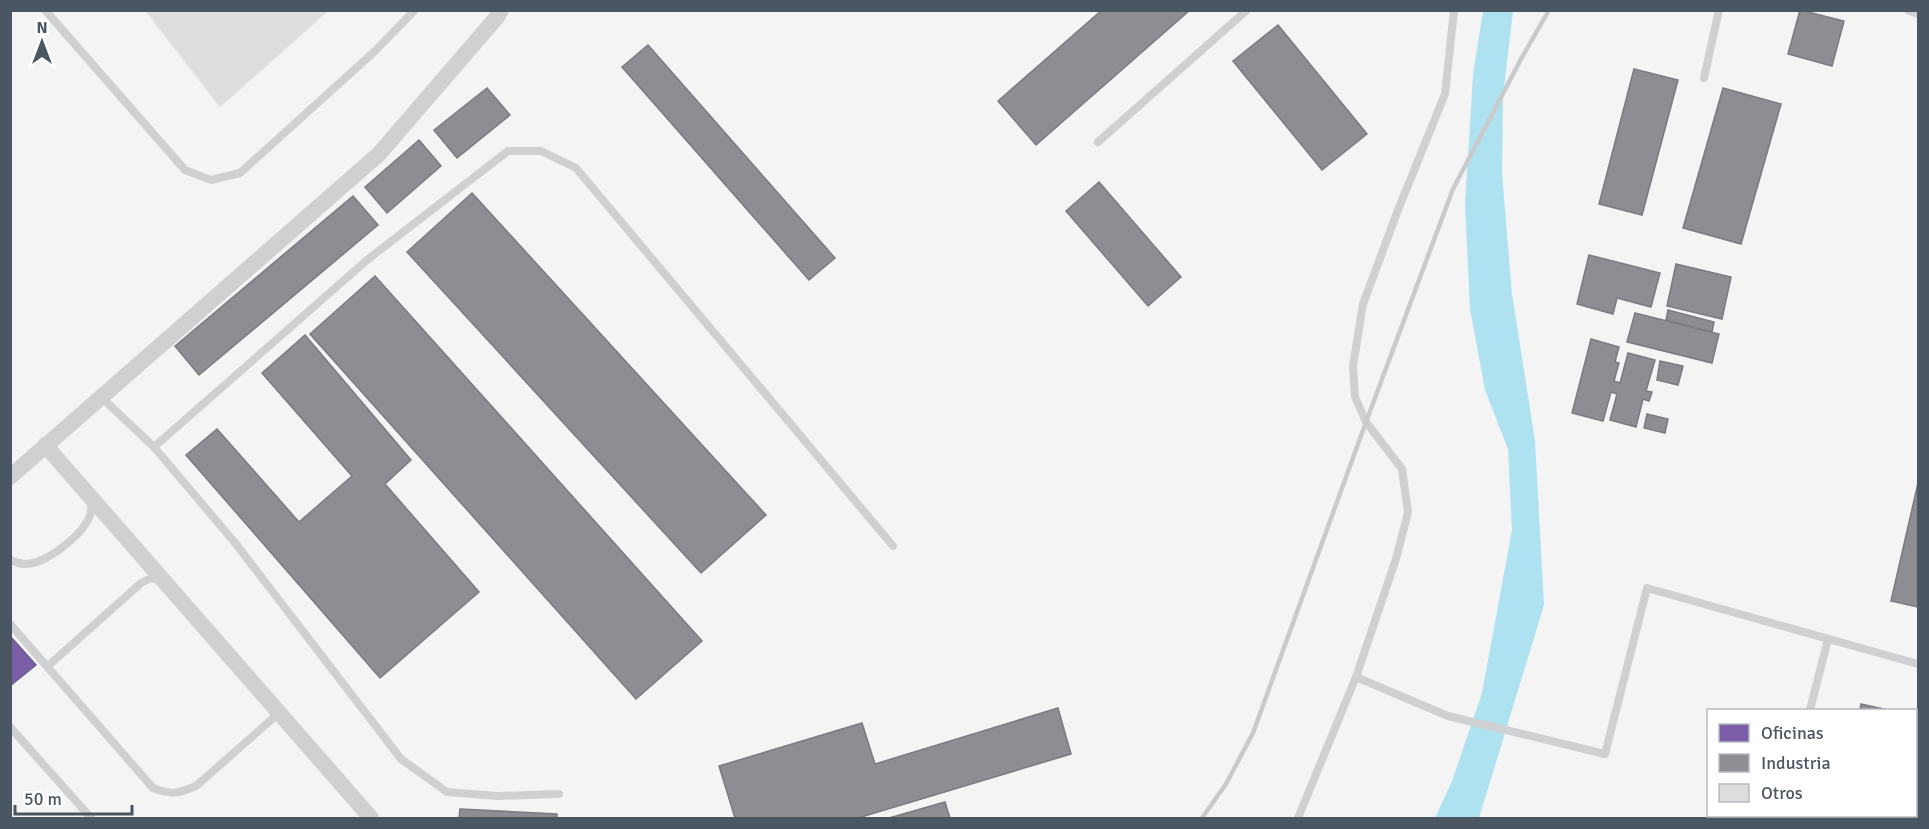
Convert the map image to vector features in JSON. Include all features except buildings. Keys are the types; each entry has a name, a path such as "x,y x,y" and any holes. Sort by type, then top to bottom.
{"street":[{"path":"10,477 379,154 498,17 501,10"},
{"path":"45,445 371,819"}],"lane":[{"path":"45,10 185,170 211,180 240,173 374,52 415,10"},
{"path":"1098,142 1247,10"},
{"path":"1298,819 1356,677 1396,558 1408,512 1402,469 1366,422 1355,397 1353,366 1363,304 1445,94 1454,10"},
{"path":"1704,78 1719,10"},
{"path":"1908,10 1918,14"},
{"path":"154,447 367,260 508,151 541,151 576,168 893,546"},
{"path":"101,397 154,447 236,544 401,759 447,792 498,796 559,794"},
{"path":"10,560 24,564 40,561 62,548 81,530 89,518 92,509 91,498"},
{"path":"48,666 141,583 152,578 164,581"},
{"path":"1356,677 1448,716 1605,754 1647,588 1918,664"},
{"path":"10,624 153,788 169,794 196,786 279,713"},
{"path":"1810,709 1828,639"},
{"path":"10,727 91,819"}],"water":[{"path":"1483,11 1513,11 1503,96 1502,173 1512,294 1535,441 1544,605 1479,818 1435,818 1452,781 1482,693 1512,530 1508,449 1485,390 1470,309 1465,205 1473,74"}],"railway":[{"path":"1202,818 1226,784 1253,733 1453,189 1549,10"}]}
